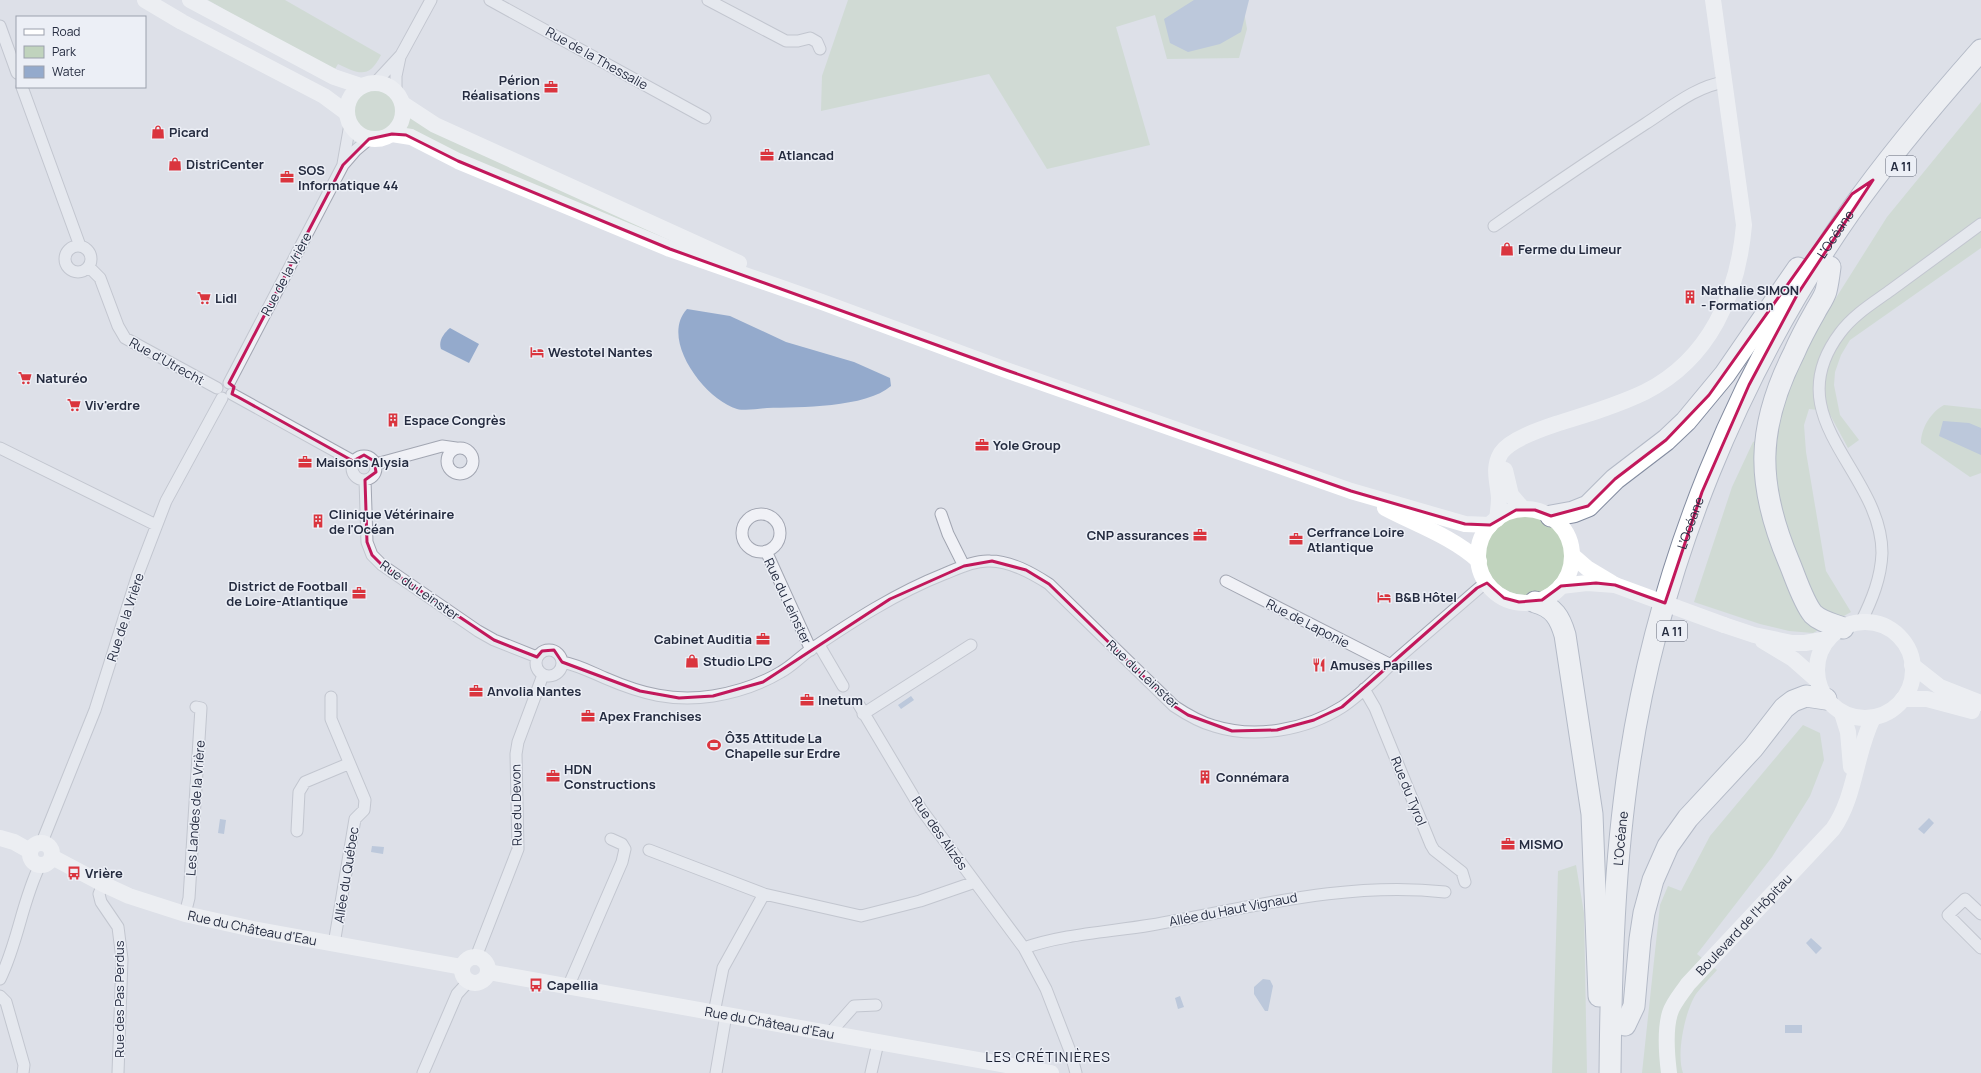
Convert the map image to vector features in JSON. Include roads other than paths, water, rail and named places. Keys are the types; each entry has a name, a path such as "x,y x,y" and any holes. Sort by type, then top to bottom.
{"highway":[{"name":"L’Océane","path":"1610,1073 1614,930 1625,801 1633,745 1646,676 1670,585 1702,492 1726,433 1752,379 1797,295 1849,214 1873,180 1931,108 1981,50"},
{"name":"L’Océane","path":"1625,1073 1625,1025 1629,915 1639,801 1651,721 1667,650 1698,543 1742,431 1777,359 1830,267 1897,172 1981,72"},
{"path":"1552,516 1560,513 1573,512 1588,506 1615,479 1666,440 1686,421 1725,374 1852,194 1873,180"},
{"path":"1830,267 1826,292 1789,362 1770,410 1766,431 1764,470 1766,492 1772,514 1787,557 1806,602 1813,613 1822,620 1844,630"},
{"path":"1535,602 1544,604 1554,610 1560,619 1565,635 1590,793 1594,840 1601,1073"},
{"path":"1625,1025 1634,1006 1644,913 1653,880 1668,846 1688,818 1753,748 1784,708 1793,701 1822,690"}],"main road":[{"path":"145,0 201,32 324,96 348,118 355,131 369,139 377,139 392,134 397,129 403,117 399,98"},
{"path":"190,0 334,77 360,86 376,82 384,84 399,98 435,125 822,302"},
{"path":"392,134 411,137 458,161 670,249 822,302 1006,370 1351,491 1464,524 1493,522 1508,512 1523,509 1535,510 1552,516 1559,522 1569,537 1572,555 1570,572 1561,586 1549,596 1535,602 1511,601 1497,593 1486,582 1480,568 1479,561 1482,539 1493,522 1499,500 1496,474 1498,461 1504,450 1538,431 1627,400 1647,391 1687,361 1710,333 1727,304 1736,278 1742,248 1744,225 1713,0"},
{"path":"348,118 347,104 360,86"},
{"path":"1520,440 1508,457 1505,469 1511,495 1523,509"},
{"path":"1351,491 1395,514 1442,534 1465,549 1479,561"},
{"path":"1572,555 1587,568 1615,585 1754,635 1792,643 1805,643 1844,630 1882,625 1896,634 1907,646 1912,664 1912,680 1903,699 1894,708 1873,718 1858,718 1842,713 1833,707 1822,690 1793,659 1754,635"},
{"path":"1561,586 1587,583 1615,585"},
{"path":"1822,690 1818,659 1844,630"},
{"path":"1912,664 1940,687 1981,703"},
{"path":"1903,699 1927,700 1956,706 1981,714"},
{"name":"Boulevard de l'Hôpitau","path":"1842,713 1850,744 1852,789"},
{"name":"Boulevard de l'Hôpitau","path":"1669,1073 1668,1046 1670,1013 1688,984 1833,829 1843,815 1852,789 1863,739 1873,718"},
{"path":"0,838 36,846 49,845 46,861"},
{"name":"Rue du Château d'Eau","path":"46,861 152,904 185,914 334,944 462,967"},
{"path":"476,957 484,960 488,968 488,972 484,980 481,982 472,983 468,982 462,975 462,967 469,958 476,957"},
{"name":"Rue du Château d'Eau","path":"488,972 830,1033 1009,1069 1051,1073"}],"street":[{"path":"376,82 401,54 431,0"},
{"name":"Rue de la Thessalie","path":"490,0 705,118"},
{"path":"708,0 786,41 798,41 810,38 817,42 820,49"},
{"path":"0,26 16,70"},
{"path":"399,98 396,76 401,54"},
{"path":"1494,226 1590,160 1689,96 1713,84 1725,82"},
{"path":"22,88 80,246 88,250 92,258 89,267 78,273 70,270 66,265 64,258 68,250 80,246"},
{"name":"Rue de la Vrière","path":"343,165 348,118"},
{"name":"Rue de la Vrière","path":"36,846 95,710 156,525 166,501 343,165 356,150 369,139"},
{"path":"1844,630 1871,602 1878,580 1882,552 1879,533 1872,508 1863,487 1835,443 1822,412 1820,388 1824,362 1834,341 1851,320 1981,224"},
{"name":"Rue d'Utrecht","path":"89,267 100,278 118,326 125,338 225,391"},
{"path":"225,391 353,461"},
{"path":"376,464 428,449 442,446 464,448 471,454 473,463 469,471 461,475 452,472 446,461 428,449"},
{"path":"0,448 156,525"},
{"path":"446,461 449,453 456,448"},
{"path":"353,461 364,455 371,458 376,464"},
{"path":"353,461 352,469 354,476 365,480 374,475 376,464"},
{"name":"Rue du Leinster","path":"365,480 366,542 372,555 382,565 478,631 494,640 537,657"},
{"path":"941,514 948,534 964,566"},
{"name":"Rue du Leinster","path":"766,551 815,647"},
{"name":"Rue du Leinster","path":"562,662 575,665 640,691 660,696 679,698 713,696 739,691 757,684 782,671 815,647 890,599 928,580 964,566 980,561 992,560 1026,570 1049,584 1174,706 1188,715 1213,726 1232,731 1252,732 1294,727 1314,720 1342,707 1486,582"},
{"name":"Rue de Laponie","path":"1226,581 1390,665"},
{"name":"Rue des Alizés","path":"971,645 861,710 921,809 1024,948 1048,996 1070,1051 1076,1073"},
{"path":"815,647 843,686"},
{"path":"554,650 560,655 562,662 562,667 556,674 552,676 543,675 538,669 537,657 542,651 554,650"},
{"name":"Rue du Devon","path":"476,957 518,849 519,829 516,754 518,742 543,675"},
{"name":"Rue du Tyrol","path":"1364,689 1375,708 1431,845 1434,850 1462,872 1465,882"},
{"name":"Allée du Québec","path":"331,698 331,719 348,764 365,800 364,810 355,819 334,944"},
{"name":"Les Landes de la Vrière","path":"185,914 189,898 201,708 196,707"},
{"path":"297,831 299,792 305,782 348,764"},
{"path":"568,987 622,862 625,849 622,844 611,839"},
{"path":"649,850 764,894 861,916 872,915 975,882"},
{"path":"0,979 30,884 46,861"},
{"name":"Rue des Pas Perdus","path":"103,884 99,894 101,902 118,927 122,959 118,1073"},
{"name":"Allée du Haut Vignaud","path":"1024,948 1046,941 1152,925 1272,901 1326,893 1377,889 1445,892"},
{"path":"716,1073 723,968 764,894"},
{"path":"1981,914 1965,898 1948,915 1981,948"},
{"path":"423,1073 457,994 468,982"},
{"path":"0,996 6,1002 24,1065 23,1073"},
{"path":"830,1033 854,1006 876,1006"},
{"path":"871,1073 878,1043"}],"water":[{"path":"1194,0 1249,0 1241,32 1220,44 1188,52 1170,43 1164,19"},
{"path":"687,309 730,316 786,342 854,362 890,378 891,386 866,399 832,405 748,410 737,409 712,394 690,367 682,351 678,336 680,322"},
{"path":"450,328 479,344 469,363 441,349 440,343 442,337"},
{"path":"1943,421 1969,423 1981,428 1981,455 1939,436"},
{"path":"911,696 914,700 901,709 898,705"},
{"path":"1929,818 1934,823 1924,834 1918,829"},
{"path":"220,819 226,820 224,834 218,833"},
{"path":"372,846 384,847 383,854 371,852"},
{"path":"1811,938 1822,948 1816,954 1806,943"},
{"path":"1263,979 1270,980 1273,986 1268,1011 1265,1011 1254,994 1254,987"},
{"path":"1180,996 1184,1007 1178,1009 1175,998"},
{"path":"1785,1025 1802,1025 1802,1033 1785,1033"}],"place":[{"name":"Périon Réalisations","path":"551,87"},
{"name":"Picard","path":"158,132"},
{"name":"Atlancad","path":"767,155"},
{"name":"DistriCenter","path":"175,164"},
{"name":"SOS Informatique 44","path":"287,177"},
{"name":"Ferme du Limeur","path":"1507,249"},
{"name":"Nathalie SIMON - Formation","path":"1690,297"},
{"name":"Lidl","path":"204,298"},
{"name":"Westotel Nantes","path":"537,352"},
{"name":"Naturéo","path":"25,378"},
{"name":"Viv'erdre","path":"74,405"},
{"name":"Espace Congrès","path":"393,420"},
{"name":"Yole Group","path":"982,445"},
{"name":"Maisons Alysia","path":"305,462"},
{"name":"Clinique Vétérinaire de l'Océan","path":"318,521"},
{"name":"CNP assurances","path":"1200,535"},
{"name":"Cerfrance Loire Atlantique","path":"1296,539"},
{"name":"District de Football de Loire-Atlantique","path":"359,593"},
{"name":"B&B Hôtel","path":"1384,597"},
{"name":"Cabinet Auditia","path":"763,639"},
{"name":"Studio LPG","path":"692,661"},
{"name":"Amuses Papilles","path":"1319,665"},
{"name":"Anvolia Nantes","path":"476,691"},
{"name":"Inetum","path":"807,700"},
{"name":"Apex Franchises","path":"588,716"},
{"name":"Ô35 Attitude La Chapelle sur Erdre","path":"714,745"},
{"name":"HDN Constructions","path":"553,776"},
{"name":"Connémara","path":"1205,777"},
{"name":"MISMO","path":"1508,844"},
{"name":"Vrière","path":"74,873"},
{"name":"Capellia","path":"536,985"}],"district":[{"name":"LES CRÉTINIÈRES","path":"1048,1056"}]}
